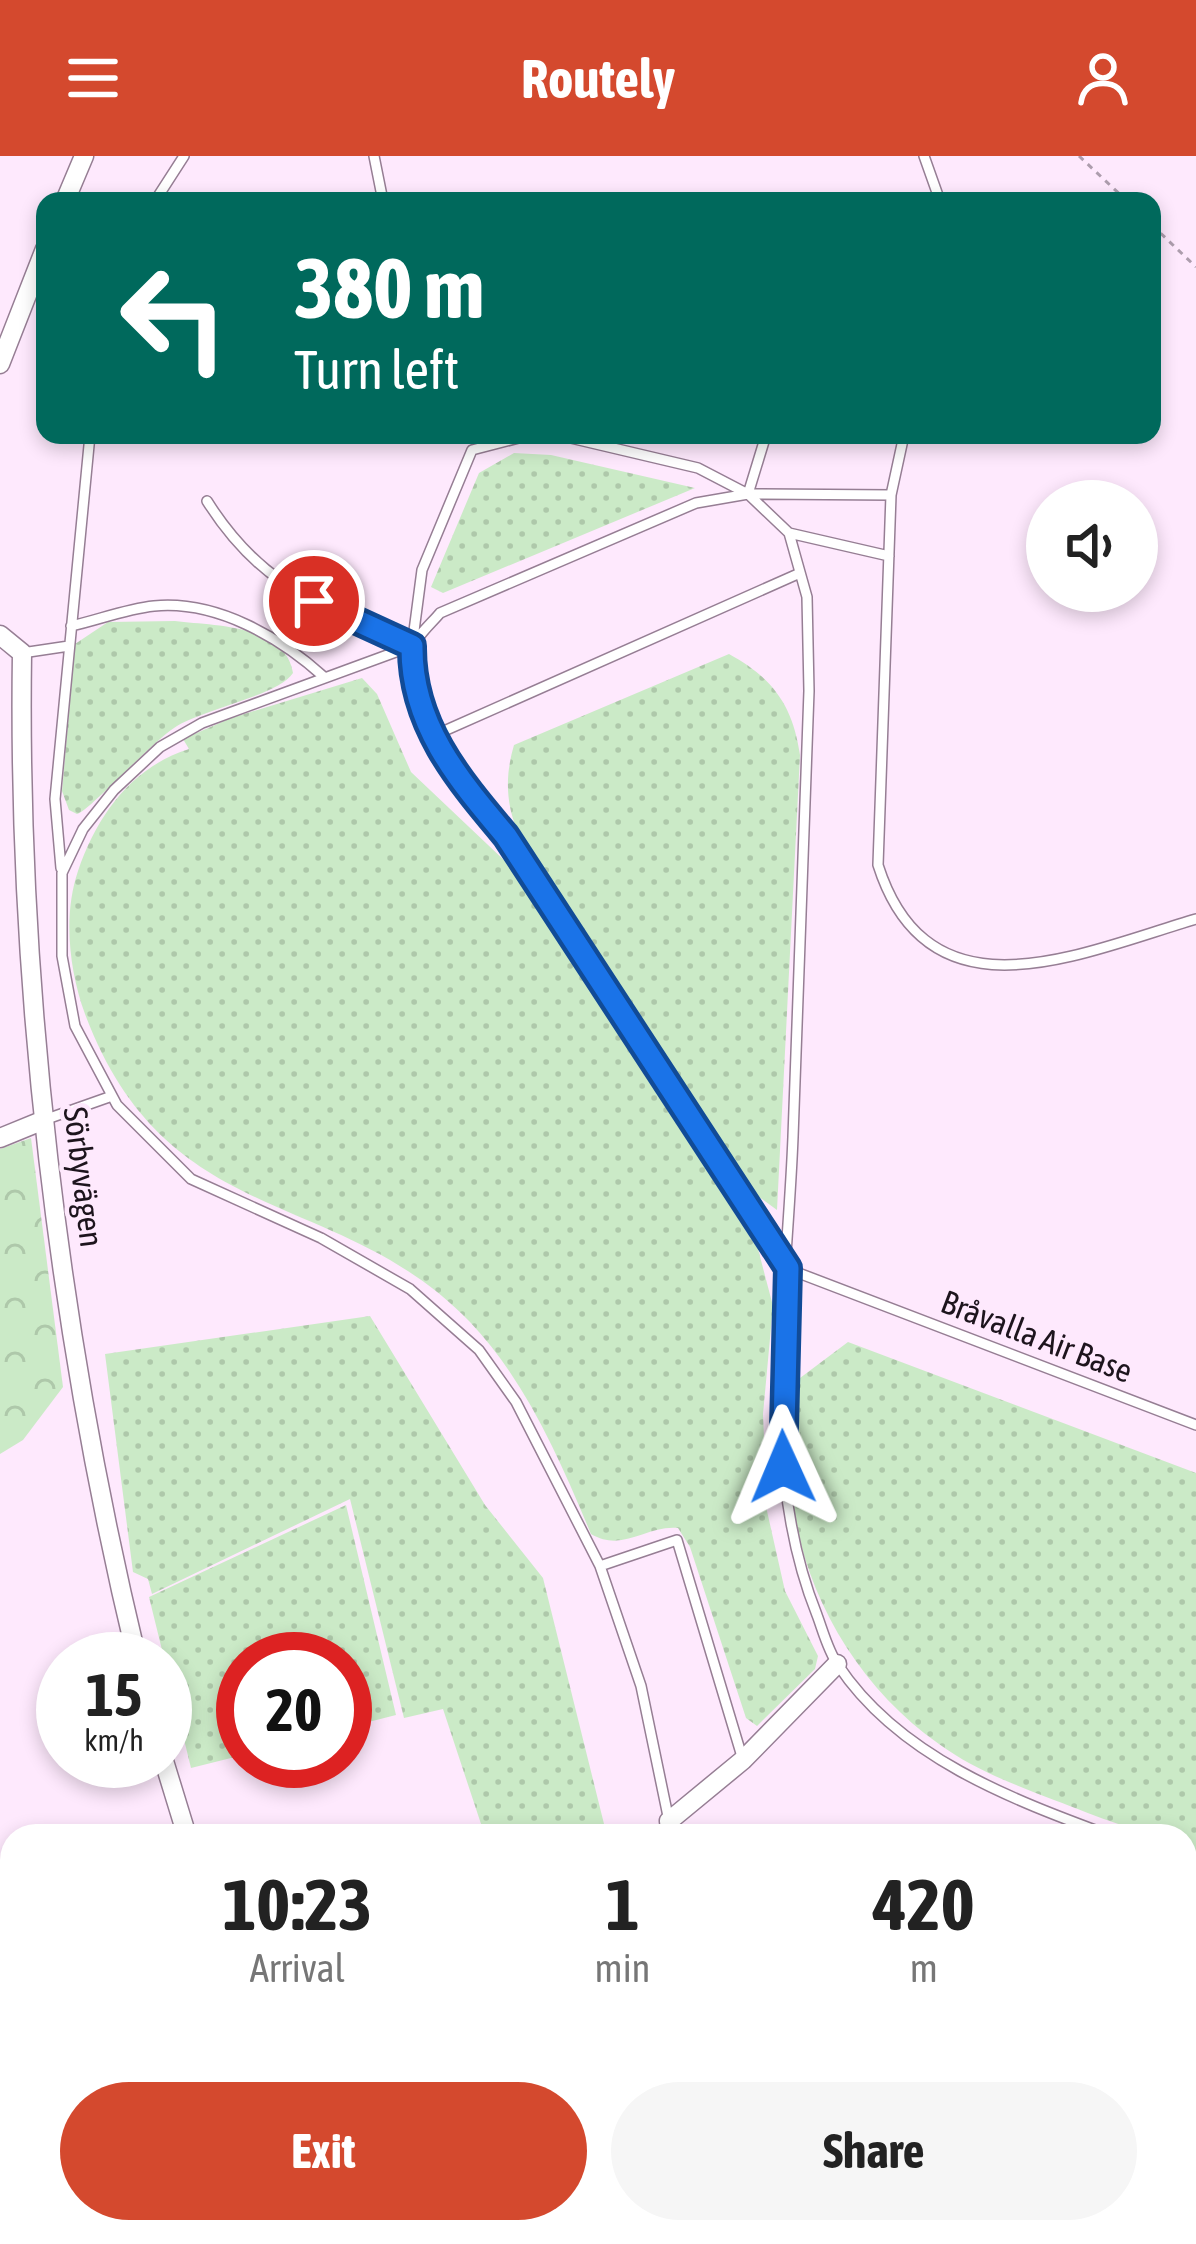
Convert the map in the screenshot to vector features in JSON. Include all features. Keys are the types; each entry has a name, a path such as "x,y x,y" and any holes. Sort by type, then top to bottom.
{"street":[{"path":"69,192 84,156"},
{"path":"0,364 36,272"},
{"path":"0,635 22,653"},
{"name":"Sörbyvägen","path":"22,653 22,777 44,1120 85,1385 131,1632"},
{"path":"0,1138 44,1120"},
{"path":"675,1824 837,1664"},
{"path":"172,1788 183,1824"}],"lane":[{"path":"161,192 184,156"},
{"path":"374,156 381,192"},
{"path":"924,156 937,192"},
{"path":"89,444 55,799 62,873 62,956 74,1026 112,1096 191,1179 321,1238 410,1289 479,1350 516,1402 600,1566 641,1686 669,1824"},
{"path":"469,444 472,450 422,570 412,646 412,689 454,773 506,836 788,1268"},
{"path":"472,450 495,444"},
{"path":"596,444 698,468 748,494 789,532 889,556"},
{"path":"748,494 763,444"},
{"path":"902,444 891,495 878,865 890,902 923,940 957,960 994,968 1045,963 1196,919"},
{"path":"62,873 94,816 160,747 202,723 412,646 440,613 696,503 748,494 891,495"},
{"path":"207,501 235,546 281,586 412,646"},
{"path":"789,532 807,597 809,691 781,1437 784,1498 801,1576 837,1664 910,1744 1029,1805 1079,1824"},
{"path":"434,735 800,573"},
{"path":"71,626 156,606 219,613 293,649 324,677"},
{"path":"22,653 69,646"},
{"path":"44,1120 112,1096"},
{"name":"Bråvalla Air Base","path":"788,1268 1196,1425"},
{"path":"600,1566 676,1540 742,1760"}],"path":[{"path":"1079,156 1117,192"},
{"path":"1161,233 1196,266"}],"green space":[{"path":"514,453 551,455 695,488 443,593 431,587 479,473"},
{"path":"175,621 262,636 277,645 293,673 272,689 174,728 83,811 69,810 62,791 75,644 108,622"},
{"path":"729,654 758,673 778,695 792,722 800,755 777,1210 755,1194 724,1150 522,841 508,794 514,745"},
{"path":"362,678 377,694 411,772 506,862 758,1249 773,1306 763,1414 767,1511 785,1591 818,1656 815,1669 757,1726 746,1718 690,1547 678,1528 614,1541 591,1534 525,1395 470,1322 419,1278 366,1247 208,1172 161,1135 120,1084 85,1014 72,961 73,888 95,831 119,796 150,768 189,749 183,739 231,718"},
{"path":"31,1138 63,1387 23,1440 0,1454 0,1149"},
{"path":"370,1316 485,1505 543,1578 604,1824 481,1824 443,1709 404,1718 350,1499 152,1594 148,1579 133,1572 105,1354"},
{"path":"848,1342 1196,1473 1196,1824 1118,1824 995,1776 939,1744 864,1673 814,1584 798,1535 789,1432 796,1381"},
{"path":"346,1505 396,1715 372,1721 372,1632 216,1632 216,1762 192,1768 192,1632 158,1632 149,1597"}],"route":[{"path":"314,601 412,646 412,689 454,773 506,836 788,1268 783,1467"}]}
